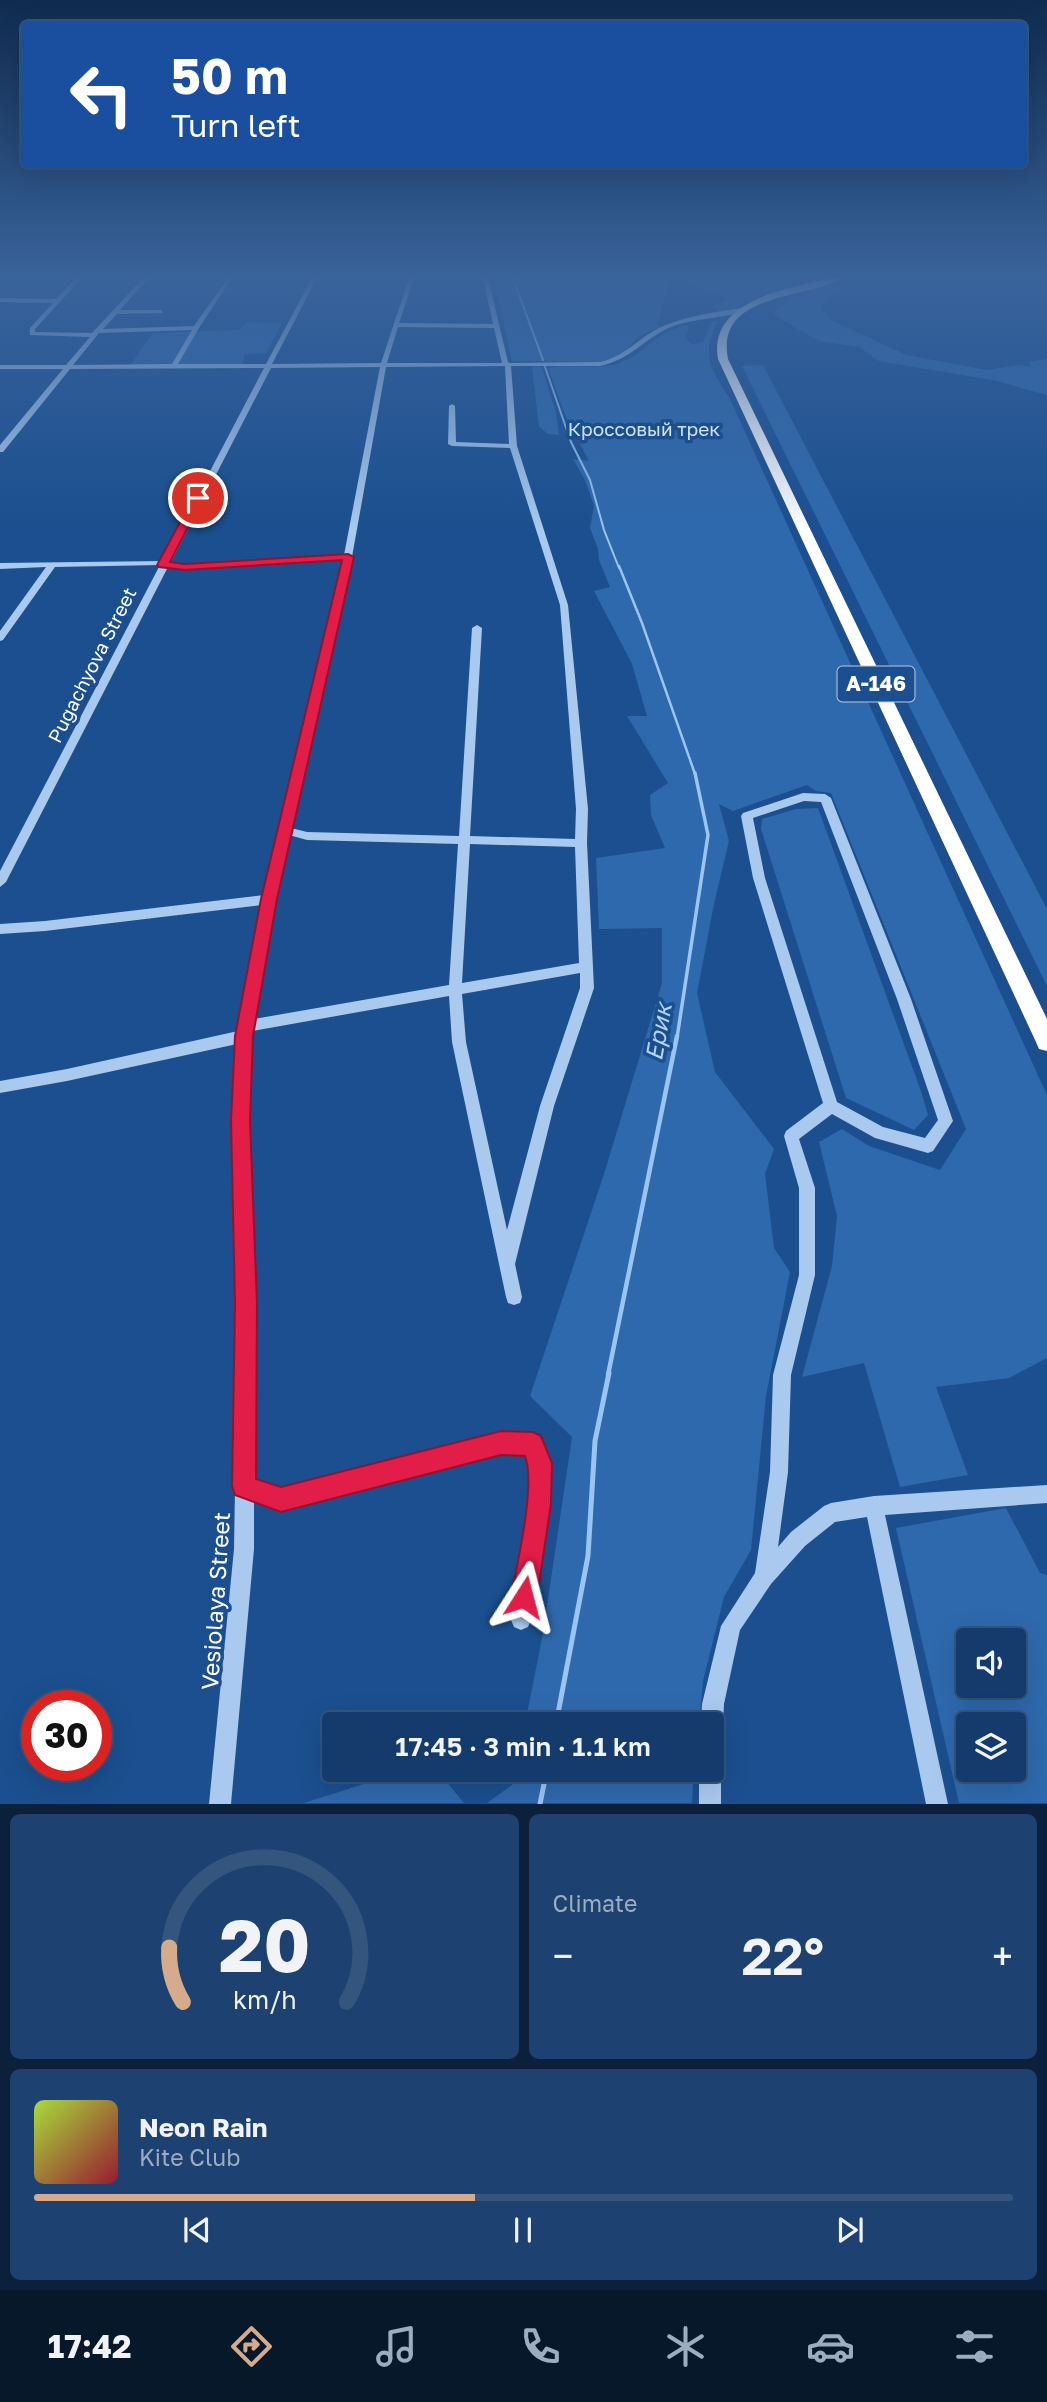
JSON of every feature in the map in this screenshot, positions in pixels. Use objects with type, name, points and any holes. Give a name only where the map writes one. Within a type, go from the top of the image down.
[{"type":"highway","name":"А-146","points":[[726,362],[733,382],[1047,1042]]},
{"type":"street","points":[[0,450],[72,362]]},
{"type":"street","points":[[174,366],[176,362]]},
{"type":"street","name":"Pugachyova Street","points":[[0,882],[163,565],[271,362]]},
{"type":"street","points":[[0,367],[602,362]]},
{"type":"street","name":"Vesiolaya Street","points":[[220,1804],[244,1549],[246,1303],[240,1121],[245,1031],[269,899],[348,557],[384,363]]},
{"type":"street","points":[[507,364],[513,446],[564,605],[580,772],[587,988],[547,1106],[507,1263]]},
{"type":"street","points":[[452,406],[452,444],[513,446]]},
{"type":"street","points":[[0,566],[156,562],[185,567],[348,557]]},
{"type":"street","points":[[0,638],[53,564]]},
{"type":"street","points":[[477,628],[455,991],[459,1042],[514,1297]]},
{"type":"street","points":[[803,797],[825,797],[904,999],[946,1121],[928,1146],[880,1133],[831,1106],[759,878],[747,816],[803,797]]},
{"type":"street","points":[[285,830],[307,836],[581,843]]},
{"type":"street","points":[[0,929],[269,899]]},
{"type":"street","points":[[0,1087],[67,1075],[245,1031],[586,967]]},
{"type":"street","points":[[764,1577],[779,1472],[782,1374],[807,1275],[807,1188],[791,1136],[831,1106]]},
{"type":"street","points":[[244,1486],[281,1500],[501,1443],[533,1444],[540,1463],[539,1504],[521,1620]]},
{"type":"street","points":[[713,1712],[731,1626],[764,1577],[797,1539],[831,1513],[874,1506],[1047,1494]]},
{"type":"street","points":[[874,1506],[937,1804]]},
{"type":"street","points":[[710,1782],[710,1804]]},
{"type":"green space","points":[[133,362],[243,362],[242,365],[130,366]]},
{"type":"green space","name":"Кроссовый трек","points":[[620,362],[710,362],[730,399],[1047,1095],[1047,1358],[1009,1378],[936,1387],[968,1475],[900,1487],[864,1363],[802,1377],[832,1266],[837,1216],[819,1142],[842,1129],[869,1146],[940,1170],[966,1129],[831,793],[816,791],[807,785],[733,811],[719,804],[729,841],[697,993],[715,1072],[774,1149],[765,1174],[774,1248],[790,1272],[766,1396],[751,1550],[724,1597],[703,1681],[700,1712],[527,1712],[543,1633],[572,1437],[530,1396],[604,1174],[662,983],[662,928],[599,929],[596,858],[665,848],[651,815],[650,795],[668,783],[627,716],[647,716],[632,664],[594,591],[610,587],[590,528],[594,506],[585,480],[573,459],[589,461],[566,417],[548,368],[605,366]]},
{"type":"green space","points":[[886,362],[945,362],[987,370],[1018,365],[1031,367],[1029,362],[1047,362],[1047,395],[993,380]]},
{"type":"green space","points":[[763,365],[1047,909],[1047,986],[742,366]]},
{"type":"green space","points":[[532,368],[542,368],[556,413],[559,435],[548,434],[539,427]]},
{"type":"green space","points":[[818,808],[921,1091],[928,1115],[914,1130],[846,1098],[761,829],[762,819],[796,809]]},
{"type":"green space","points":[[1006,1508],[1040,1573],[1047,1575],[1047,1803],[959,1803],[896,1528]]},
{"type":"green space","points":[[370,1782],[447,1782],[464,1803],[304,1803]]},
{"type":"green space","points":[[513,1782],[693,1782],[692,1803],[487,1803]]},
{"type":"waterway","name":"Ерик","points":[[545,367],[571,442],[590,480],[604,530],[619,568]]},
{"type":"waterway","name":"Ерик","points":[[619,566],[695,774]]},
{"type":"waterway","name":"Ерик","points":[[677,1038],[708,835],[695,773]]},
{"type":"waterway","name":"Ерик","points":[[608,1375],[677,1036]]},
{"type":"waterway","name":"Ерик","points":[[558,1712],[588,1556],[595,1441],[609,1373]]},
{"type":"waterway","name":"Ерик","points":[[540,1804],[544,1782]]},
{"type":"route","points":[[198,498],[163,565],[185,567],[348,557],[269,899],[244,1036],[240,1121],[246,1303],[244,1486],[281,1500],[501,1443],[533,1444],[540,1463],[539,1504],[524,1597]]}]
